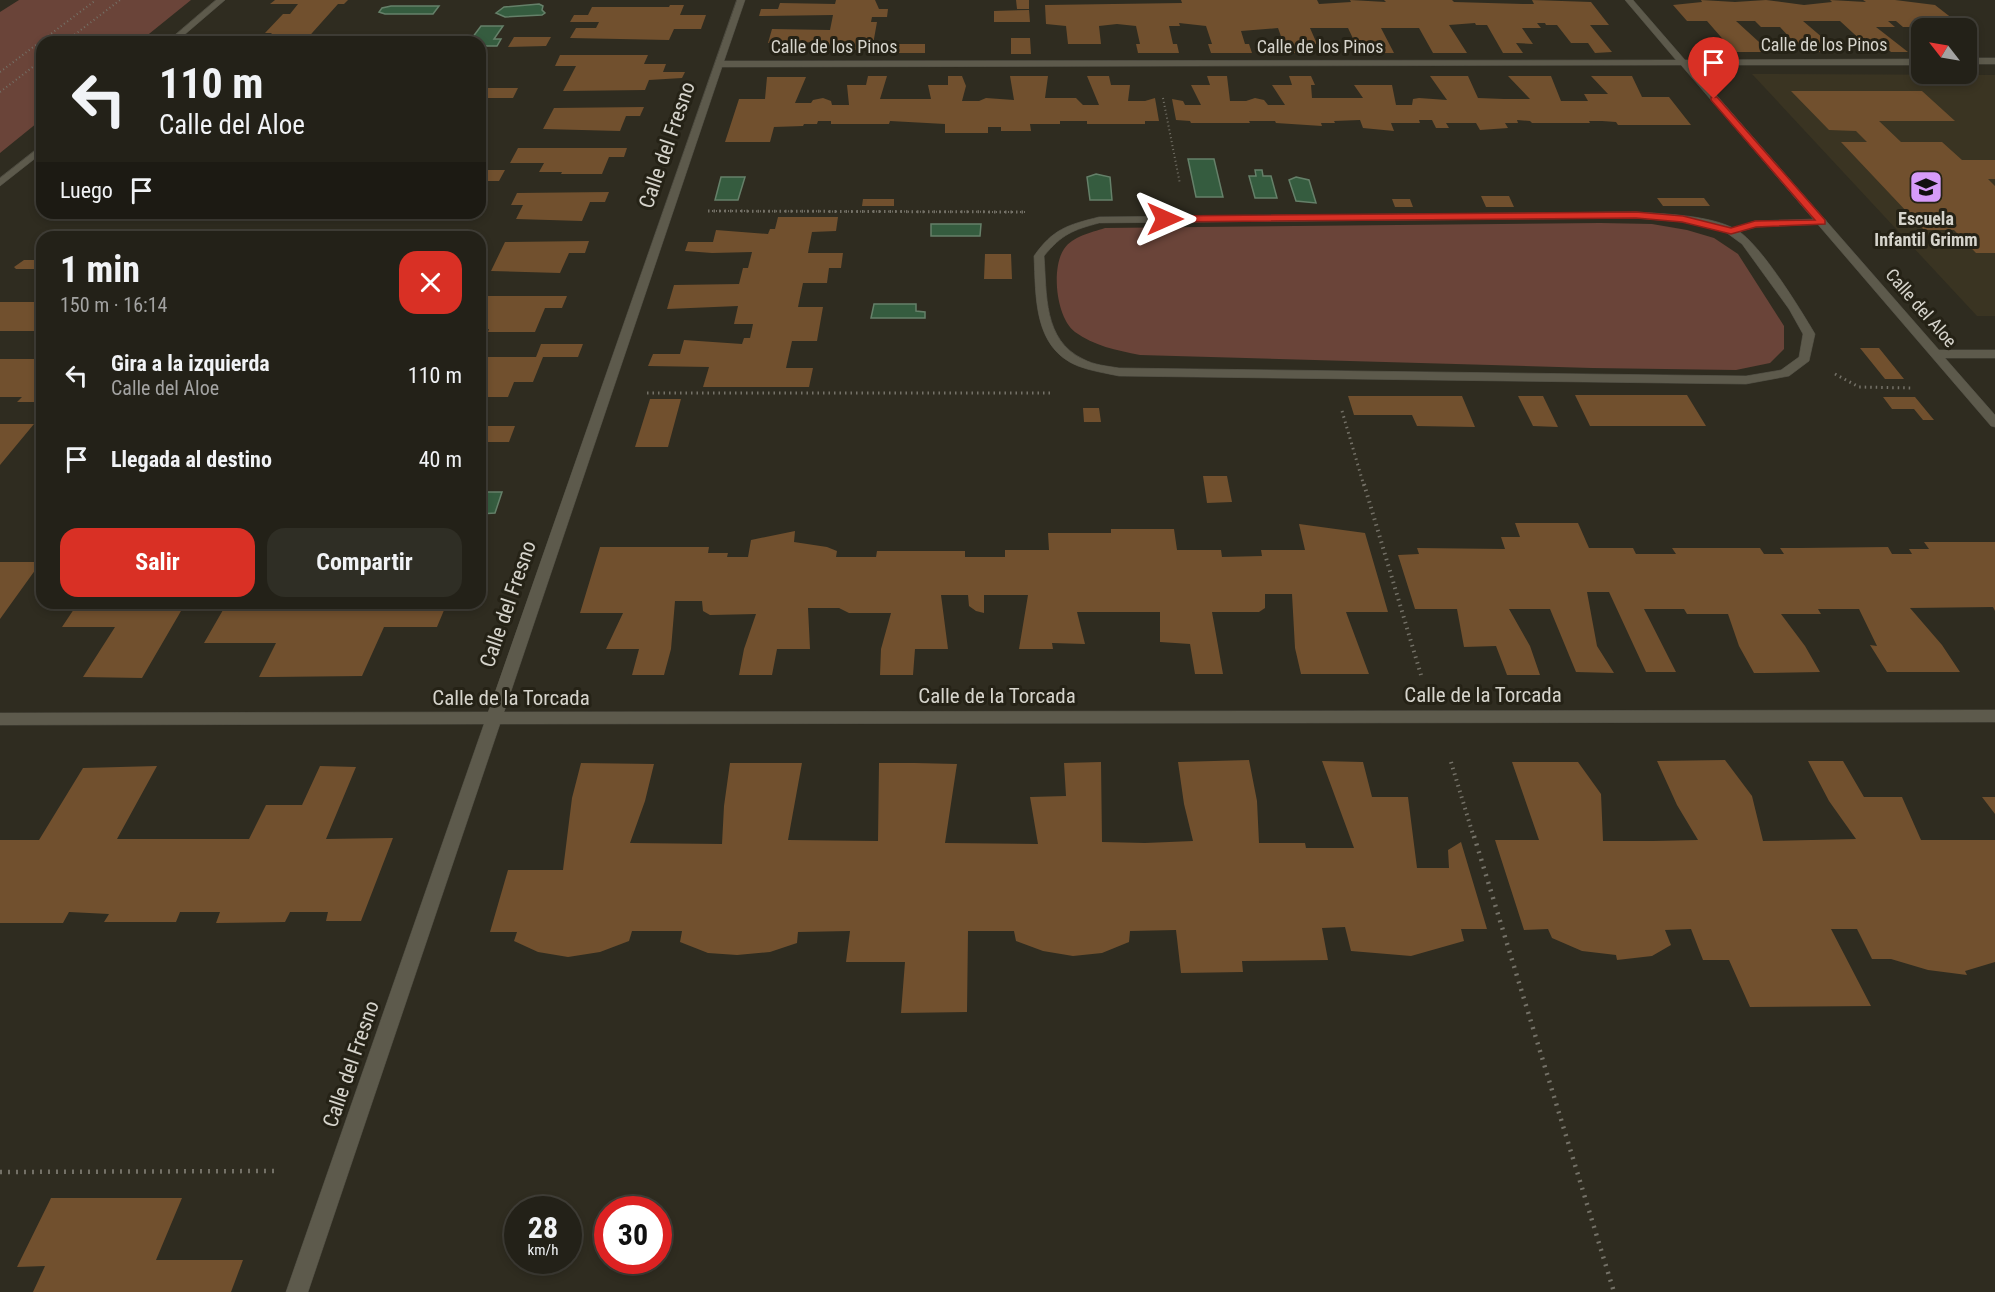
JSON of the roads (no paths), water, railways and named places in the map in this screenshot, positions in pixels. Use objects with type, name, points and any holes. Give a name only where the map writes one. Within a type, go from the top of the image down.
[{"type":"street","points":[[178,36],[221,0]]},
{"type":"street","name":"Calle del Fresno","points":[[297,1292],[741,0]]},
{"type":"street","name":"Calle del Aloe","points":[[1629,0],[1995,423]]},
{"type":"street","points":[[1977,61],[1995,61]]},
{"type":"street","name":"Calle de los Pinos","points":[[718,64],[1911,62]]},
{"type":"street","points":[[0,183],[36,153]]},
{"type":"street","points":[[1731,231],[1746,242],[1794,308],[1809,334],[1805,358],[1785,373],[1746,380],[1119,372],[1079,362],[1065,353],[1051,340],[1043,315],[1040,256],[1054,237],[1077,226],[1099,220],[1636,215],[1683,219],[1731,231],[1755,224],[1822,222]]},
{"type":"street","points":[[1937,354],[1995,354]]},
{"type":"street","name":"Calle de la Torcada","points":[[0,719],[1995,716]]},
{"type":"place","name":"Escuela Infantil Grimm","points":[[1926,187]]}]
